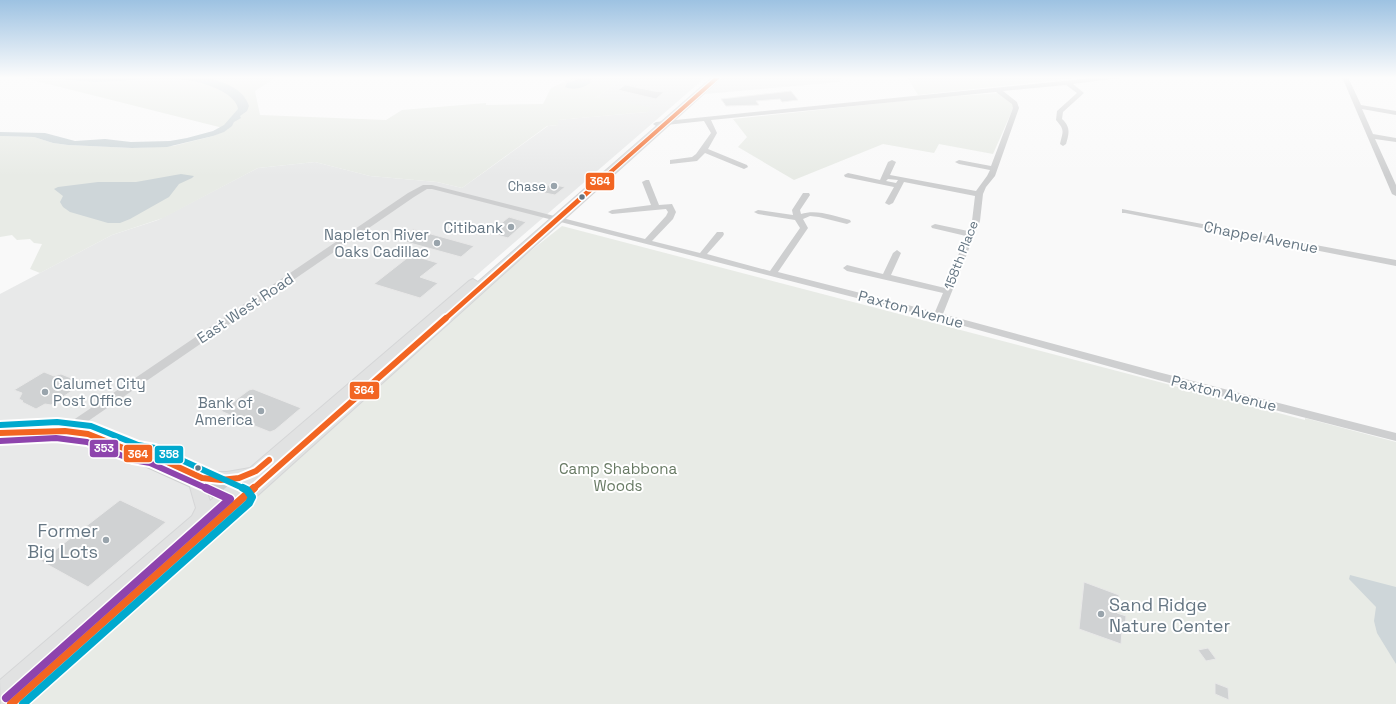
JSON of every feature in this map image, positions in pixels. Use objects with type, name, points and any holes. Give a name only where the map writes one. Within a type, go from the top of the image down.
[{"type":"main road","points":[[12,704],[235,498],[555,218],[672,110]]},
{"type":"main road","points":[[0,692],[198,522],[235,498],[256,471],[682,110]]},
{"type":"main road","points":[[198,522],[204,508],[200,483],[238,478],[256,471]]},
{"type":"street","points":[[656,124],[805,110]]},
{"type":"street","name":"158th Place","points":[[938,316],[946,291],[976,221],[979,194],[991,176],[1015,110]]},
{"type":"street","points":[[1061,110],[1059,120],[1066,125],[1067,128],[1063,144]]},
{"type":"street","points":[[1360,110],[1396,194]]},
{"type":"street","points":[[1377,110],[1396,113]]},
{"type":"street","points":[[673,162],[694,159],[704,150],[714,133],[707,120]]},
{"type":"street","points":[[1371,136],[1396,140]]},
{"type":"street","points":[[704,150],[744,168]]},
{"type":"street","points":[[884,179],[892,162]]},
{"type":"street","points":[[959,162],[994,168]]},
{"type":"street","points":[[848,175],[884,179],[979,194]]},
{"type":"street","points":[[646,182],[656,207]]},
{"type":"street","points":[[889,203],[900,182]]},
{"type":"street","name":"Paxton Avenue","points":[[426,187],[438,188],[773,273],[1158,376],[1396,437]]},
{"type":"street","name":"East West Road","points":[[65,431],[411,194],[426,187]]},
{"type":"street","points":[[773,273],[804,228],[798,218],[796,210],[806,195]]},
{"type":"street","points":[[612,212],[669,206],[672,212],[670,217],[646,241]]},
{"type":"street","name":"Chappel Avenue","points":[[1125,211],[1396,263]]},
{"type":"street","points":[[758,212],[798,218],[809,214],[847,222]]},
{"type":"street","points":[[935,226],[970,234]]},
{"type":"street","points":[[702,255],[720,234]]},
{"type":"street","points":[[886,277],[897,253]]},
{"type":"street","points":[[847,268],[946,291]]},
{"type":"street","points":[[0,433],[65,431],[100,437],[141,455],[144,462],[235,498]]},
{"type":"shaded area","points":[[237,110],[247,110],[240,116],[241,118],[234,122],[232,126],[224,132],[167,147],[132,148],[68,145],[53,143],[34,137],[0,136],[0,132],[45,133],[75,141],[105,139],[131,142],[170,141],[213,131],[224,125]]},
{"type":"shaded area","points":[[640,110],[668,110],[236,483],[0,682],[0,294],[112,235],[158,220],[258,168],[315,162],[370,176],[437,182],[462,188],[548,126],[558,125],[557,120],[647,112]]},
{"type":"shaded area","points":[[181,174],[194,176],[179,184],[169,197],[120,223],[108,223],[70,212],[63,207],[60,202],[63,196],[54,189],[58,187],[98,182],[136,182]]},
{"type":"shaded area","points":[[1350,575],[1396,587],[1396,664],[1377,633],[1374,621],[1376,607],[1349,579]]},
{"type":"green space","points":[[151,110],[259,110],[260,115],[386,120],[404,110],[650,110],[647,112],[558,120],[558,125],[547,126],[462,188],[437,182],[370,176],[315,162],[258,168],[163,218],[112,235],[40,273],[30,269],[42,244],[34,243],[30,239],[17,240],[12,235],[0,237],[0,136],[34,137],[53,143],[68,145],[132,148],[173,146],[213,136],[227,129]]},
{"type":"green space","points":[[819,110],[1012,110],[993,154],[939,144],[934,153],[883,144],[794,180],[738,147],[747,137],[733,119]]},
{"type":"green space","name":"Camp Shabbona Woods","points":[[562,226],[1305,420],[1305,418],[1396,442],[1396,704],[20,704],[514,264]]},
{"type":"building","name":"Chase","points":[[550,184],[565,187],[555,195],[540,192]]},
{"type":"building","name":"Citibank","points":[[509,217],[526,222],[508,238],[494,234],[503,226],[499,225]]},
{"type":"building","name":"Napleton River Oaks Cadillac","points":[[413,229],[474,246],[461,257],[399,240]]},
{"type":"building","points":[[411,255],[438,263],[420,277],[438,283],[420,298],[374,284]]},
{"type":"building","name":"Calumet City Post Office","points":[[44,372],[54,376],[61,374],[81,382],[76,388],[51,405],[45,404],[36,409],[22,402],[23,401],[19,399],[22,393],[14,390]]},
{"type":"building","name":"Bank of America","points":[[253,389],[301,408],[275,430],[270,432],[255,426],[249,427],[237,422],[237,418],[221,411],[249,390]]},
{"type":"building","name":"Former Big Lots","points":[[120,500],[166,522],[88,587],[41,561]]},
{"type":"building","name":"Sand Ridge Nature Center","points":[[1084,582],[1119,595],[1117,613],[1126,616],[1125,632],[1122,631],[1121,644],[1079,629]]},
{"type":"building","points":[[1208,648],[1216,659],[1206,661],[1198,650]]},
{"type":"building","points":[[1215,683],[1228,688],[1229,700],[1215,694]]},
{"type":"transit line","name":"364","points":[[11,704],[681,110]]},
{"type":"transit line","name":"358","points":[[0,425],[57,422],[91,426],[138,445],[155,448],[247,490],[252,497],[249,503],[23,704]]},
{"type":"transit line","name":"364","points":[[0,433],[65,431],[88,434],[141,455],[152,455],[202,478],[221,480],[239,478],[256,471],[269,460]]},
{"type":"transit line","name":"353","points":[[0,441],[56,438],[87,442],[133,460],[150,463],[230,499],[6,698]]},
{"type":"place","name":"Chase","points":[[554,186]]},
{"type":"place","name":"Citibank","points":[[511,227]]},
{"type":"place","name":"Napleton River Oaks Cadillac","points":[[437,243]]},
{"type":"place","name":"Calumet City Post Office","points":[[45,392]]},
{"type":"place","name":"Bank of America","points":[[261,411]]},
{"type":"place","name":"Former Big Lots","points":[[106,540]]},
{"type":"place","name":"Sand Ridge Nature Center","points":[[1101,614]]}]
